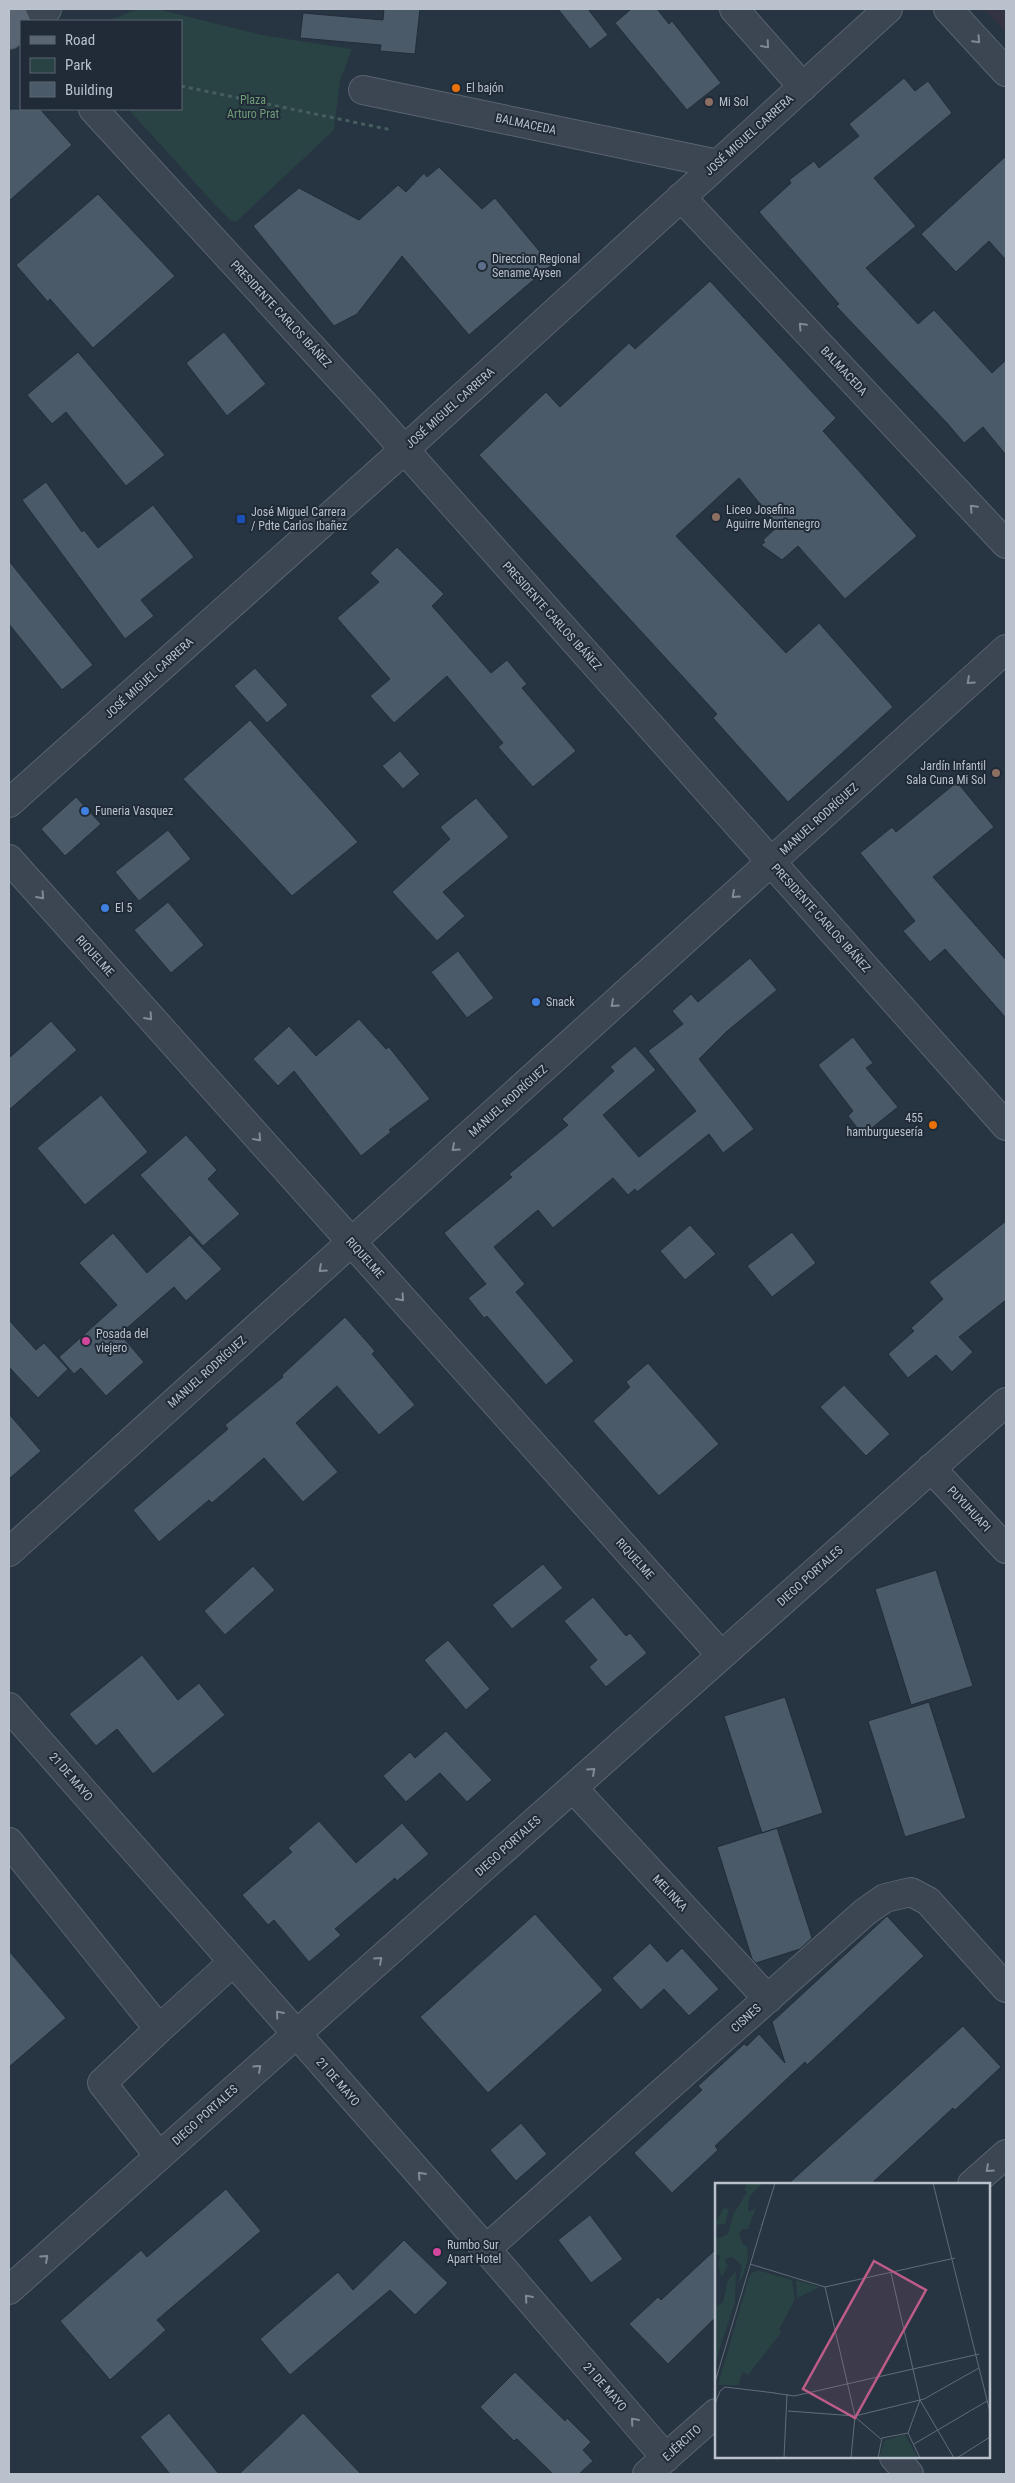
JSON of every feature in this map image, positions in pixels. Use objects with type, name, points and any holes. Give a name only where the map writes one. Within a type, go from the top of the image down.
[{"type":"street","points":[[24,20],[47,9]]},
{"type":"street","points":[[734,9],[802,87]]},
{"type":"street","name":"JOSÉ MIGUEL CARRERA","points":[[9,803],[404,450],[888,9]]},
{"type":"street","points":[[948,9],[1006,72]]},
{"type":"street","name":"BALMACEDA","points":[[363,90],[718,164]]},
{"type":"street","name":"PRESIDENTE CARLOS IBÁÑEZ","points":[[94,110],[404,450],[1006,1126]]},
{"type":"street","name":"BALMACEDA","points":[[681,197],[1006,544]]},
{"type":"street","name":"MANUEL RODRÍGUEZ","points":[[9,1552],[1006,649]]},
{"type":"street","name":"RIQUELME","points":[[9,859],[721,1655]]},
{"type":"street","name":"DIEGO PORTALES","points":[[9,2290],[1006,1402]]},
{"type":"street","name":"PUYUHUAPI","points":[[931,1468],[1006,1549]]},
{"type":"street","name":"21 DE MAYO","points":[[9,1707],[486,2249],[656,2466]]},
{"type":"street","name":"MELINKA","points":[[573,1788],[768,1999]]},
{"type":"street","points":[[9,1842],[159,2029]]},
{"type":"street","name":"CISNES","points":[[486,2249],[865,1912],[885,1898],[911,1892],[928,1901],[1006,1988]]},
{"type":"street","points":[[159,2156],[102,2084],[233,1962]]},
{"type":"street","points":[[973,2183],[1006,2154]]},
{"type":"street","name":"EJÉRCITO","points":[[656,2466],[715,2414]]},
{"type":"street","points":[[895,2458],[909,2474]]},
{"type":"path","points":[[182,86],[386,128],[395,97]]},
{"type":"shaded area","points":[[984,9],[1006,9],[1006,32]]},
{"type":"green space","name":"Plaza Arturo Prat","points":[[138,9],[157,9],[262,35],[352,49],[340,81],[334,130],[236,222],[231,221],[129,110],[182,110],[182,20],[110,20]]},
{"type":"building","points":[[384,9],[420,9],[415,54],[380,51],[381,45],[300,38],[303,13],[383,20]]},
{"type":"building","points":[[558,9],[588,9],[608,35],[590,49]]},
{"type":"building","points":[[631,9],[657,9],[669,24],[672,21],[721,83],[687,110],[615,23]]},
{"type":"building","points":[[904,78],[915,91],[928,81],[952,113],[874,178],[916,226],[866,268],[918,324],[934,310],[992,373],[1006,360],[1006,455],[983,427],[964,443],[836,306],[839,304],[759,212],[791,183],[789,180],[814,161],[819,168],[859,136],[849,124]]},
{"type":"building","points":[[9,109],[41,110],[72,145],[9,201]]},
{"type":"building","points":[[1006,156],[1006,260],[989,241],[956,272],[921,234]]},
{"type":"building","points":[[439,167],[482,209],[495,198],[551,265],[469,335],[402,256],[357,314],[334,326],[253,226],[299,188],[359,220],[398,185],[406,192],[424,173],[427,177]]},
{"type":"building","points":[[98,194],[175,276],[93,348],[50,299],[48,302],[16,265]]},
{"type":"building","points":[[710,281],[836,418],[823,431],[917,536],[845,599],[798,546],[782,560],[761,545],[765,542],[763,540],[778,526],[739,478],[676,536],[786,653],[819,623],[893,707],[788,802],[713,718],[717,714],[479,455],[546,392],[560,407],[629,343],[635,349]]},
{"type":"building","points":[[224,332],[266,384],[227,416],[186,363]]},
{"type":"building","points":[[78,352],[165,455],[126,486],[66,412],[52,424],[27,395]]},
{"type":"building","points":[[46,482],[82,532],[84,530],[98,548],[153,505],[194,557],[141,600],[154,616],[125,639],[22,500]]},
{"type":"building","points":[[397,547],[444,594],[432,606],[491,673],[507,660],[527,684],[522,688],[576,751],[533,787],[498,747],[503,743],[447,676],[394,723],[370,696],[390,679],[337,618],[379,582],[370,573]]},
{"type":"building","points":[[9,561],[93,665],[62,690],[9,624]]},
{"type":"building","points":[[255,668],[288,705],[267,723],[234,686]]},
{"type":"building","points":[[250,720],[358,842],[292,896],[183,779]]},
{"type":"building","points":[[400,751],[420,774],[403,789],[382,766]]},
{"type":"building","points":[[957,782],[994,827],[933,877],[1006,960],[1006,1018],[945,949],[930,962],[903,931],[915,921],[860,853],[892,827],[896,832]]},
{"type":"building","points":[[76,797],[101,824],[65,856],[41,829]]},
{"type":"building","points":[[476,798],[509,837],[443,892],[465,916],[437,941],[392,892],[450,839],[440,827]]},
{"type":"building","points":[[168,830],[191,859],[139,901],[115,872]]},
{"type":"building","points":[[168,902],[204,945],[171,973],[134,930]]},
{"type":"building","points":[[458,951],[494,998],[467,1018],[431,972]]},
{"type":"building","points":[[750,958],[777,990],[726,1032],[699,1059],[754,1129],[723,1153],[709,1134],[637,1192],[635,1189],[628,1195],[613,1178],[553,1228],[538,1210],[494,1247],[525,1284],[516,1292],[574,1361],[546,1385],[487,1316],[484,1318],[468,1298],[486,1284],[444,1233],[512,1177],[509,1174],[568,1125],[562,1119],[614,1071],[610,1067],[635,1046],[656,1070],[603,1115],[639,1157],[696,1111],[648,1051],[683,1024],[672,1011],[691,994],[698,1002]]},
{"type":"building","points":[[359,1019],[386,1049],[389,1047],[430,1099],[389,1130],[391,1132],[361,1156],[294,1071],[278,1086],[253,1059],[289,1026],[316,1056]]},
{"type":"building","points":[[51,1021],[77,1050],[9,1110],[9,1058]]},
{"type":"building","points":[[853,1037],[873,1063],[866,1068],[898,1107],[863,1135],[848,1116],[853,1111],[818,1065]]},
{"type":"building","points":[[101,1095],[148,1152],[85,1205],[37,1148]]},
{"type":"building","points":[[186,1135],[217,1170],[208,1179],[240,1214],[203,1246],[140,1175]]},
{"type":"building","points":[[1006,1221],[1006,1300],[959,1337],[973,1352],[952,1372],[936,1355],[908,1378],[888,1354],[914,1331],[911,1328],[943,1299],[929,1282]]},
{"type":"building","points":[[690,1225],[716,1254],[685,1280],[660,1251]]},
{"type":"building","points":[[792,1232],[816,1263],[772,1297],[747,1266]]},
{"type":"building","points":[[113,1233],[147,1273],[190,1235],[222,1269],[186,1301],[174,1287],[120,1334],[144,1362],[106,1396],[81,1368],[74,1374],[59,1357],[117,1305],[79,1263]]},
{"type":"building","points":[[345,1317],[375,1351],[372,1354],[415,1405],[379,1435],[337,1386],[296,1423],[338,1472],[303,1502],[264,1458],[212,1503],[209,1500],[159,1542],[133,1510],[228,1429],[225,1425],[283,1377],[282,1375]]},
{"type":"building","points":[[9,1320],[36,1350],[44,1343],[68,1369],[38,1398],[9,1367]]},
{"type":"building","points":[[648,1363],[719,1444],[659,1496],[593,1421],[630,1387],[626,1382]]},
{"type":"building","points":[[844,1385],[890,1434],[866,1456],[820,1407]]},
{"type":"building","points":[[9,1414],[41,1451],[9,1479]]},
{"type":"building","points":[[543,1564],[563,1588],[512,1629],[492,1605]]},
{"type":"building","points":[[253,1566],[275,1590],[225,1635],[204,1611]]},
{"type":"building","points":[[936,1570],[973,1686],[911,1705],[875,1589]]},
{"type":"building","points":[[593,1597],[626,1636],[630,1633],[647,1653],[606,1687],[589,1667],[597,1660],[564,1621]]},
{"type":"building","points":[[448,1640],[490,1689],[466,1710],[424,1660]]},
{"type":"building","points":[[142,1655],[178,1700],[199,1683],[225,1715],[153,1774],[117,1729],[96,1746],[69,1714]]},
{"type":"building","points":[[785,1697],[823,1813],[762,1833],[724,1716]]},
{"type":"building","points":[[929,1702],[966,1818],[905,1837],[868,1721]]},
{"type":"building","points":[[446,1731],[492,1780],[467,1802],[440,1773],[406,1802],[383,1776],[410,1752],[415,1758]]},
{"type":"building","points":[[319,1821],[356,1863],[402,1823],[429,1854],[397,1881],[395,1878],[335,1929],[341,1935],[309,1962],[274,1920],[268,1925],[242,1895],[292,1852],[288,1848]]},
{"type":"building","points":[[777,1828],[812,1938],[800,1949],[756,1963],[752,1959],[717,1847]]},
{"type":"building","points":[[535,1914],[603,1990],[488,2093],[420,2017]]},
{"type":"building","points":[[887,1916],[924,1956],[807,2065],[805,2062],[715,2146],[718,2150],[672,2193],[634,2153],[702,2090],[698,2086],[744,2044],[747,2046],[759,2034],[785,2063],[772,2022]]},
{"type":"building","points":[[650,1943],[667,1962],[682,1948],[719,1989],[689,2016],[664,1989],[641,2010],[612,1978]]},
{"type":"building","points":[[9,1951],[66,2018],[9,2067]]},
{"type":"building","points":[[963,2026],[1001,2067],[955,2110],[953,2108],[872,2183],[789,2183]]},
{"type":"building","points":[[521,2123],[547,2154],[516,2181],[490,2150]]},
{"type":"building","points":[[226,2189],[261,2231],[157,2320],[166,2330],[110,2380],[60,2321],[141,2250],[147,2257]]},
{"type":"building","points":[[590,2215],[623,2259],[591,2283],[558,2240]]},
{"type":"building","points":[[404,2240],[448,2283],[415,2315],[390,2290],[290,2375],[260,2339],[338,2272],[353,2290]]},
{"type":"building","points":[[715,2250],[715,2318],[668,2364],[629,2324],[658,2297],[661,2300]]},
{"type":"building","points":[[515,2372],[565,2421],[567,2418],[591,2442],[583,2450],[593,2461],[579,2474],[553,2474],[517,2439],[514,2441],[480,2407]]},
{"type":"building","points":[[169,2413],[219,2474],[170,2474],[140,2437]]},
{"type":"building","points":[[303,2413],[361,2474],[239,2474],[272,2443]]},
{"type":"place","name":"El bajón","points":[[456,88]]},
{"type":"place","name":"Mi Sol","points":[[709,102]]},
{"type":"place","name":"Direccion Regional Sename Aysen","points":[[482,266]]},
{"type":"place","name":"Liceo Josefina Aguirre Montenegro","points":[[716,517]]},
{"type":"place","name":"José Miguel Carrera / Pdte Carlos Ibañez","points":[[241,519]]},
{"type":"place","name":"Jardín Infantil Sala Cuna Mi Sol","points":[[996,773]]},
{"type":"place","name":"Funeria Vasquez","points":[[85,811]]},
{"type":"place","name":"El 5","points":[[105,908]]},
{"type":"place","name":"Snack","points":[[536,1002]]},
{"type":"place","name":"455 hamburguesería","points":[[933,1125]]},
{"type":"place","name":"Posada del viejero","points":[[86,1341]]},
{"type":"place","name":"Rumbo Sur Apart Hotel","points":[[437,2252]]}]
